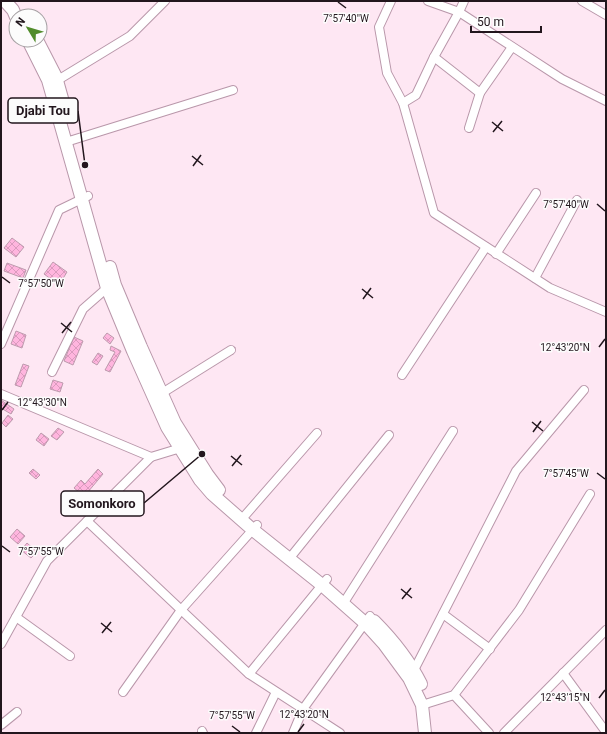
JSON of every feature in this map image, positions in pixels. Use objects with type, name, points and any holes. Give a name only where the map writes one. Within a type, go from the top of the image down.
[{"type":"main road","points":[[32,48],[48,80],[53,82]]},
{"type":"main road","points":[[40,48],[53,82],[111,286],[141,347],[158,395],[175,423],[185,447],[217,488],[243,517],[325,582],[367,620],[390,638],[412,674],[426,704],[434,733]]},
{"type":"main road","points":[[425,733],[426,704]]},
{"type":"street","points":[[53,82],[130,36],[165,1]]},
{"type":"street","points":[[391,1],[380,27],[387,74],[403,102],[434,213],[550,288],[606,312]]},
{"type":"street","points":[[428,1],[459,12],[562,79],[606,101]]},
{"type":"street","points":[[403,102],[416,95],[434,56],[464,1]]},
{"type":"street","points":[[582,1],[606,15]]},
{"type":"street","points":[[469,128],[480,93],[512,47]]},
{"type":"street","points":[[434,56],[480,93]]},
{"type":"street","points":[[70,141],[233,90]]},
{"type":"street","points":[[496,254],[536,193]]},
{"type":"street","points":[[1,344],[59,210],[85,197]]},
{"type":"street","points":[[534,278],[577,200]]},
{"type":"street","points":[[402,375],[486,247]]},
{"type":"street","points":[[52,372],[83,309],[111,286]]},
{"type":"street","points":[[158,395],[231,350]]},
{"type":"street","points":[[412,674],[516,471],[584,390]]},
{"type":"street","points":[[1,394],[151,457]]},
{"type":"street","points":[[345,600],[454,431]]},
{"type":"street","points":[[243,517],[317,433]]},
{"type":"street","points":[[292,556],[389,435]]},
{"type":"street","points":[[1,644],[47,561],[151,457],[185,447]]},
{"type":"street","points":[[426,704],[454,695],[490,649],[519,610],[590,494]]},
{"type":"street","points":[[87,521],[249,674],[340,733]]},
{"type":"street","points":[[123,692],[181,610],[255,528]]},
{"type":"street","points":[[249,674],[325,582]]},
{"type":"street","points":[[443,614],[490,649]]},
{"type":"street","points":[[16,617],[70,656]]},
{"type":"street","points":[[293,733],[303,709],[367,620]]},
{"type":"street","points":[[504,733],[606,630]]},
{"type":"street","points":[[563,673],[606,731]]},
{"type":"street","points":[[256,733],[276,692]]},
{"type":"street","points":[[454,695],[490,733]]},
{"type":"street","points":[[1,726],[17,712]]},
{"type":"building","points":[[12,238],[24,247],[16,257],[4,248]]},
{"type":"building","points":[[53,262],[67,272],[59,285],[44,274]]},
{"type":"building","points":[[7,263],[26,270],[23,278],[4,271]]},
{"type":"building","points":[[16,331],[26,335],[22,348],[11,344]]},
{"type":"building","points":[[107,333],[114,338],[110,344],[103,338]]},
{"type":"building","points":[[74,337],[83,341],[73,365],[64,361]]},
{"type":"building","points":[[111,346],[121,351],[110,372],[105,370],[115,352],[110,350]]},
{"type":"building","points":[[98,353],[103,356],[97,365],[92,362]]},
{"type":"building","points":[[23,364],[29,366],[21,387],[15,385]]},
{"type":"building","points":[[53,380],[63,383],[60,392],[50,389]]},
{"type":"building","points":[[1,400],[14,409],[11,414],[1,408]]},
{"type":"building","points":[[8,415],[13,419],[6,427],[2,423]]},
{"type":"building","points":[[58,428],[64,432],[57,440],[51,436]]},
{"type":"building","points":[[41,433],[49,439],[44,446],[36,440]]},
{"type":"building","points":[[33,469],[40,475],[36,479],[29,473]]},
{"type":"building","points":[[98,469],[103,474],[77,505],[72,500],[79,492],[74,488],[81,480],[85,484]]},
{"type":"building","points":[[17,529],[25,536],[18,544],[10,537]]},
{"type":"building","points":[[27,543],[37,552],[31,558],[21,550]]},
{"type":"place","name":"Djabi Tou","points":[[85,165]]},
{"type":"place","name":"Somonkoro","points":[[202,454]]}]
